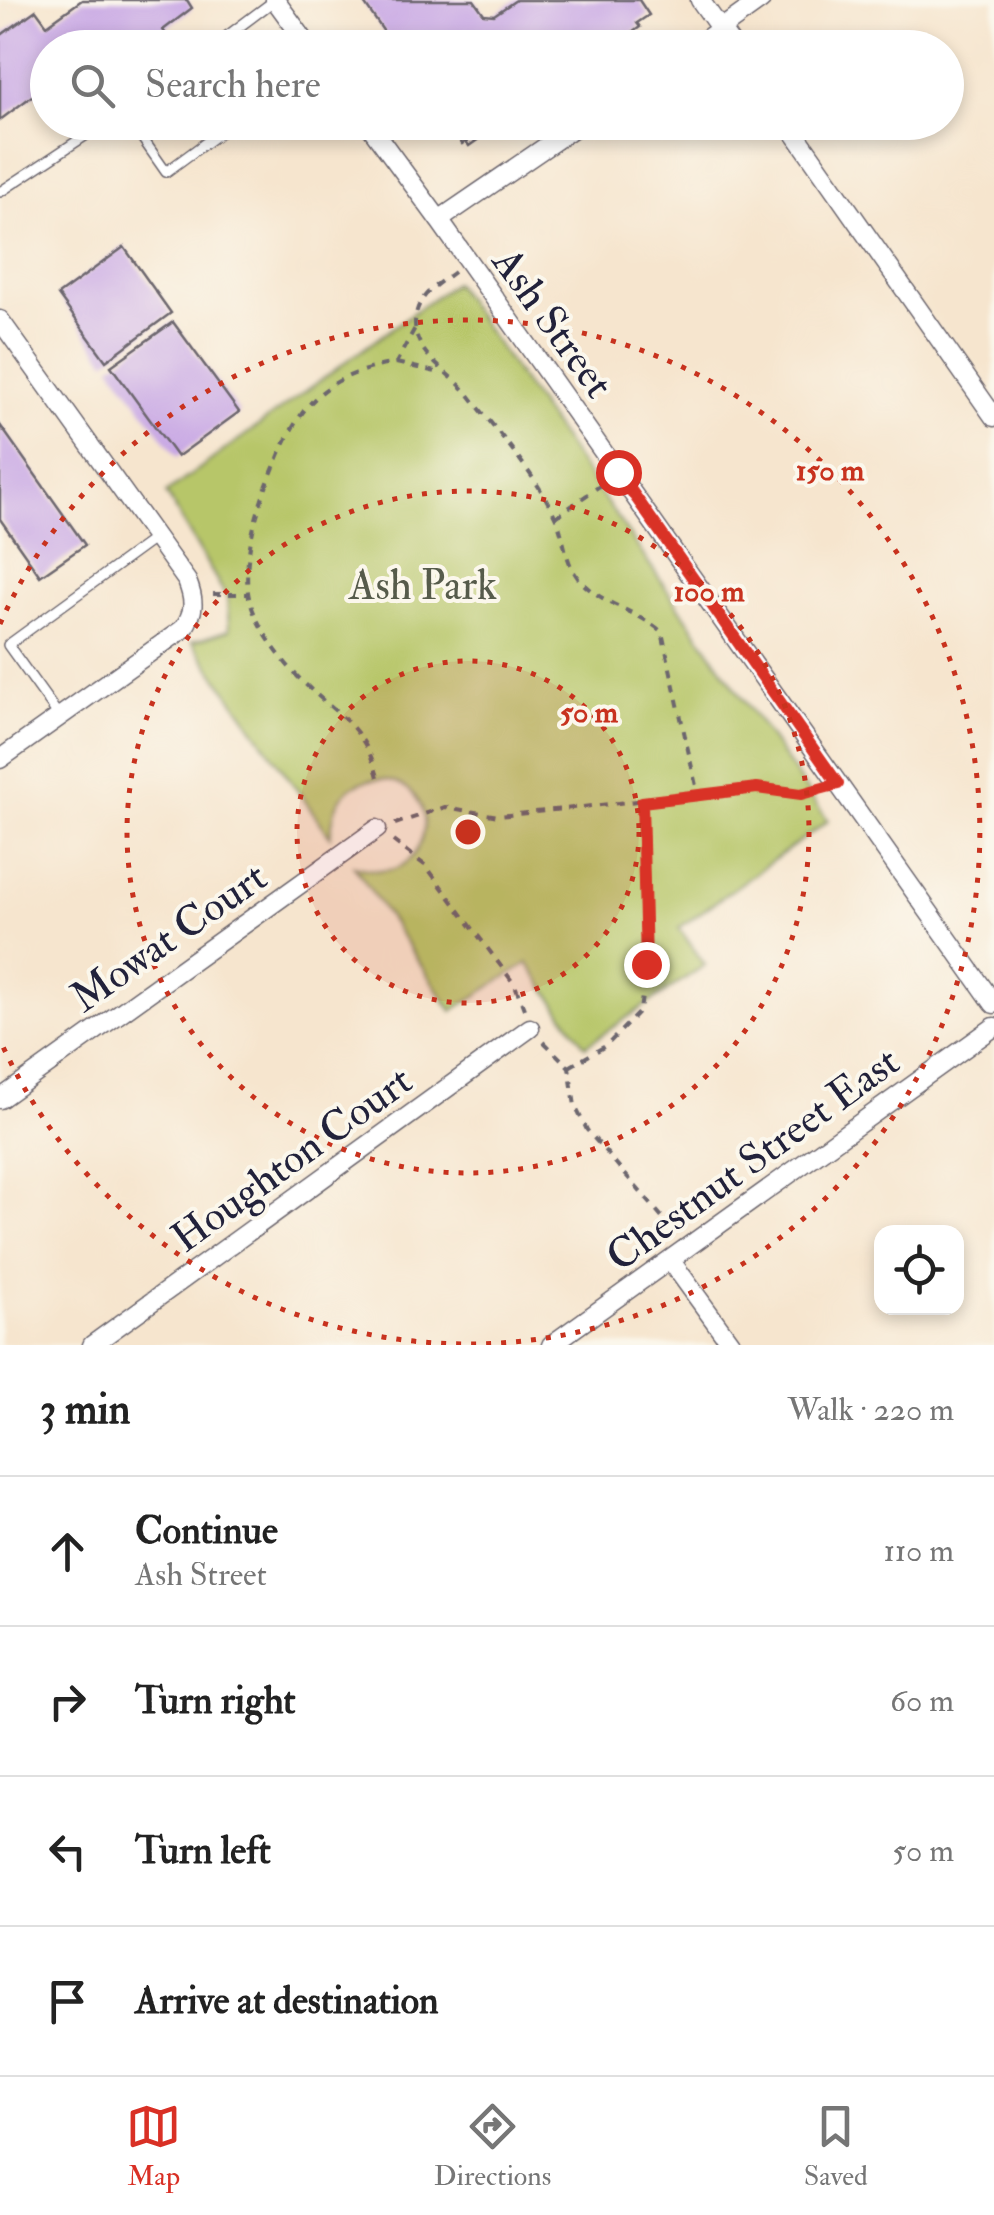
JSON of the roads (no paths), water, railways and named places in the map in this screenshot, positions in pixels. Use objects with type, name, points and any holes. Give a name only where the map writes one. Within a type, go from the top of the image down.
[{"type":"street","points":[[275,0],[297,30]]},
{"type":"street","points":[[700,0],[721,28]]},
{"type":"street","points":[[718,30],[761,0]]},
{"type":"street","name":"Ash Street","points":[[379,140],[994,1004]]},
{"type":"street","points":[[439,220],[556,140]]},
{"type":"street","points":[[800,140],[994,417]]},
{"type":"street","points":[[0,320],[157,536],[188,581],[194,597],[194,614],[183,629],[0,759]]},
{"type":"street","name":"Mowat Court","points":[[0,1098],[378,830]]},
{"type":"street","name":"Chestnut Street East","points":[[550,1345],[994,1027]]},
{"type":"street","name":"Houghton Court","points":[[92,1345],[530,1028]]},
{"type":"street","points":[[671,1261],[732,1345]]},
{"type":"lane","points":[[235,30],[275,0]]},
{"type":"lane","points":[[0,192],[79,140]]},
{"type":"lane","points":[[144,140],[166,172],[210,140]]},
{"type":"lane","points":[[8,644],[157,536]]},
{"type":"lane","points":[[0,634],[60,718]]},
{"type":"park label","name":"Ash Park","points":[[423,584]]}]
